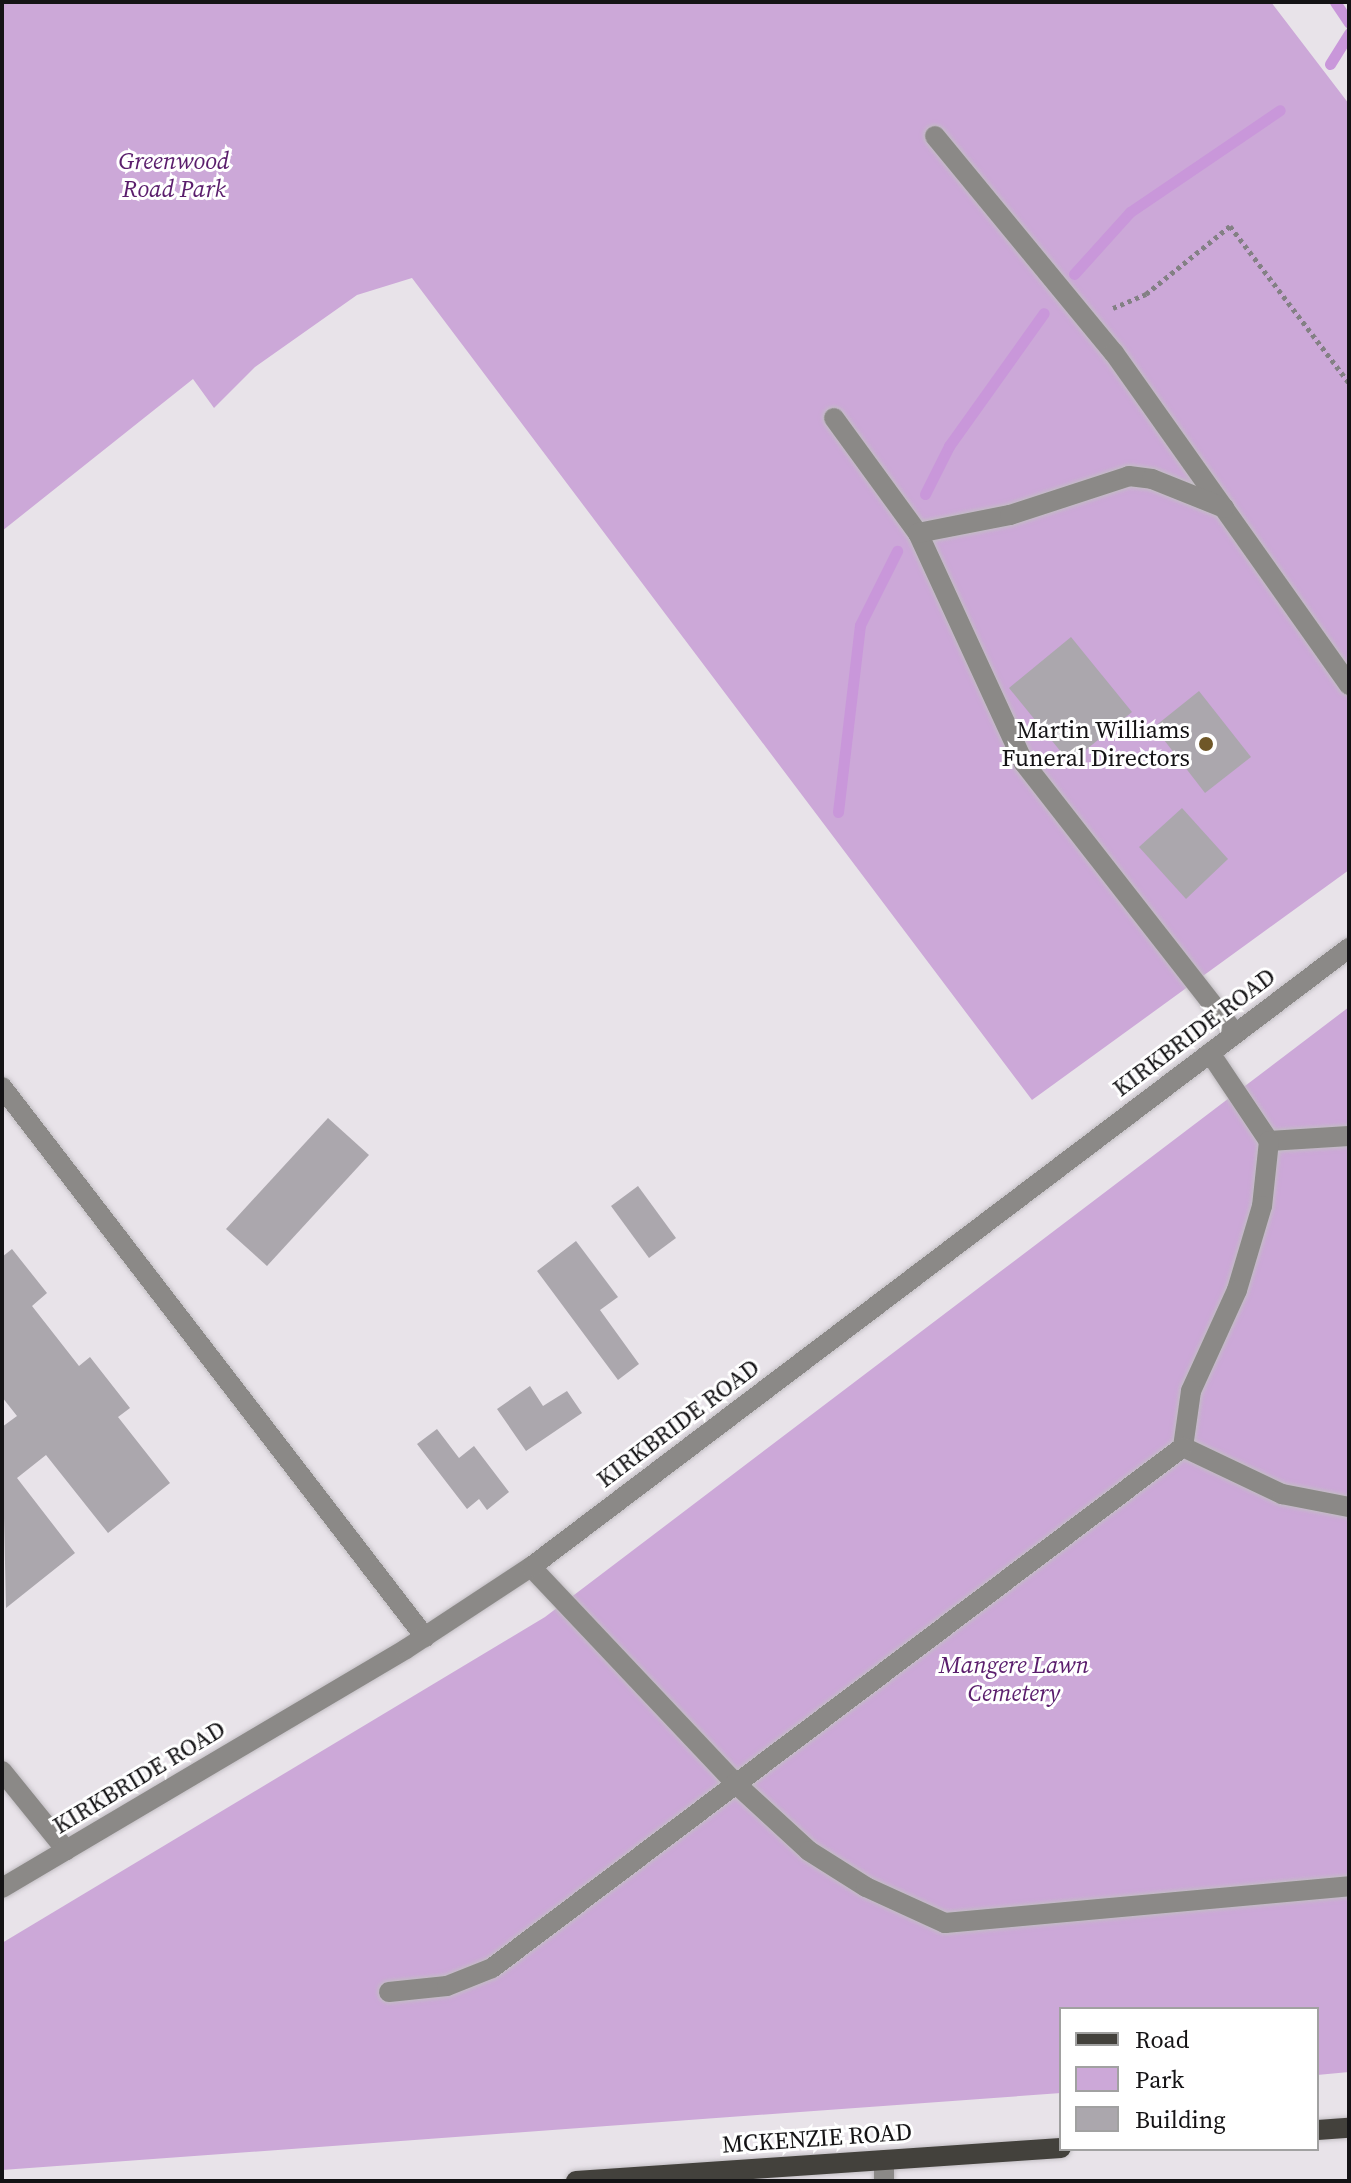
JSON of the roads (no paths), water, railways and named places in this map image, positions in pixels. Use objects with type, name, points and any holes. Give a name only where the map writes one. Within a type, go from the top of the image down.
[{"type":"main road","points":[[1319,2130],[1349,2128]]},
{"type":"main road","name":"MCKENZIE ROAD","points":[[576,2181],[673,2178],[1059,2148]]},
{"type":"street","points":[[935,136],[1086,318],[1349,685]]},
{"type":"street","points":[[834,418],[918,533],[1024,763],[1235,1033]]},
{"type":"street","points":[[918,533],[1010,515],[1129,476],[1152,479],[1224,508]]},
{"type":"street","name":"KIRKBRIDE ROAD","points":[[2,1888],[425,1637],[531,1567],[1349,948]]},
{"type":"street","points":[[389,1992],[447,1986],[492,1968],[1183,1447],[1191,1391],[1237,1290],[1262,1206],[1269,1141],[1210,1053]]},
{"type":"street","points":[[2,1087],[425,1637]]},
{"type":"street","points":[[1269,1141],[1349,1136]]},
{"type":"street","points":[[1183,1447],[1282,1494],[1349,1507]]},
{"type":"street","points":[[531,1567],[735,1783],[809,1851],[866,1887],[945,1923],[1349,1886]]},
{"type":"street","points":[[2,1771],[66,1850]]},
{"type":"street","points":[[884,2160],[884,2181]]},
{"type":"waterway","points":[[1335,2],[1349,23]]},
{"type":"waterway","points":[[1330,64],[1349,33]]},
{"type":"waterway","points":[[1074,274],[1130,212],[1280,110]]},
{"type":"waterway","points":[[925,494],[949,446],[1044,313]]},
{"type":"waterway","points":[[838,812],[860,625],[897,551]]},
{"type":"place","name":"Martin Williams Funeral Directors","points":[[1206,744]]},
{"type":"park label","name":"Greenwood Road Park","points":[[174,175]]},
{"type":"park label","name":"Mangere Lawn Cemetery","points":[[1014,1679]]}]
